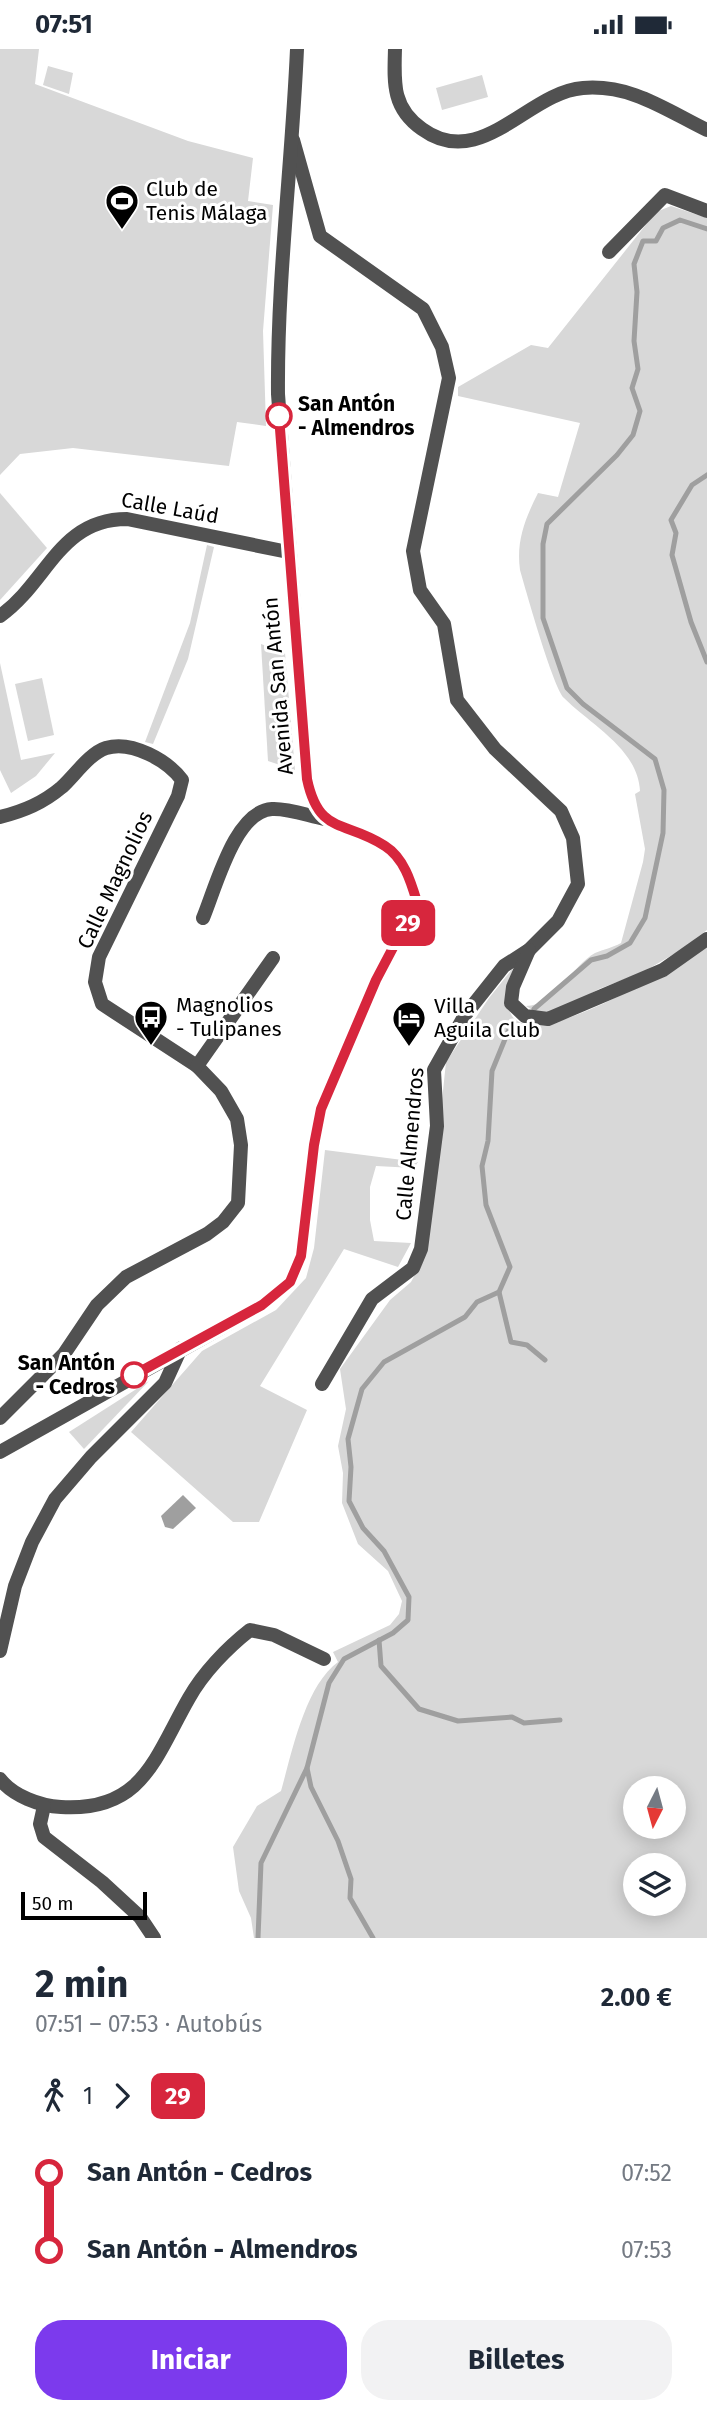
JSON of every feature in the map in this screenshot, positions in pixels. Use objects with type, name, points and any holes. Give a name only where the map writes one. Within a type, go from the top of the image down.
[{"type":"street","name":"Avenida San Antón","points":[[297,49],[278,338],[288,552],[307,779],[312,804],[325,819]]},
{"type":"street","points":[[394,49],[393,87],[398,105],[414,124],[429,134],[450,141],[472,141],[498,130],[560,95],[579,88],[599,87],[639,94],[707,130]]},
{"type":"street","name":"Calle Almendros","points":[[293,140],[320,236],[423,309],[442,347],[449,378],[413,551],[420,590],[444,624],[457,700],[495,749],[561,811],[573,838],[578,884],[558,921],[529,950],[504,965],[465,1016],[434,1070],[437,1126],[421,1249],[413,1268],[372,1299],[323,1384]]},
{"type":"street","points":[[609,252],[665,195],[707,211]]},
{"type":"street","name":"Calle Laúd","points":[[0,616],[12,608],[66,543],[85,527],[107,519],[127,519],[288,552]]},
{"type":"street","name":"Calle Magnolios","points":[[0,817],[30,809],[61,788],[99,751],[109,747],[144,752],[172,767],[182,780],[178,796],[99,957],[95,982],[102,1004],[197,1066],[221,1091],[237,1119],[242,1145],[238,1203],[223,1222],[207,1234],[125,1277],[97,1305],[64,1354],[0,1418]]},
{"type":"street","points":[[0,1451],[262,1305],[290,1282],[301,1256],[321,1109],[376,980],[417,902],[409,873],[387,846],[325,819],[272,809],[251,816],[238,833],[203,918]]},
{"type":"street","name":"Calle Almendros","points":[[529,950],[513,987],[511,1003],[526,1016],[548,1019],[663,970],[707,939]]},
{"type":"street","points":[[197,1066],[273,958]]},
{"type":"street","points":[[0,1651],[15,1586],[32,1542],[55,1499],[91,1457],[164,1383],[181,1348]]},
{"type":"street","points":[[0,1779],[6,1787],[44,1806],[89,1809],[132,1790],[152,1767],[191,1695],[231,1644],[250,1630],[274,1635],[324,1659]]},
{"type":"street","points":[[44,1806],[40,1824],[44,1837],[102,1882],[140,1917],[154,1938]]},
{"type":"shaded area","name":"Club de Tenis Málaga","points":[[0,49],[39,49],[35,84],[188,141],[253,158],[248,201],[273,205],[263,331],[266,426],[237,422],[229,466],[73,448],[20,454],[0,475]]},
{"type":"shaded area","points":[[48,66],[73,73],[69,94],[43,85]]},
{"type":"shaded area","points":[[482,75],[488,97],[442,110],[436,88]]},
{"type":"shaded area","points":[[671,206],[707,218],[707,930],[679,951],[643,972],[599,989],[561,1010],[537,1013],[526,1006],[545,999],[595,953],[621,943],[645,849],[635,794],[640,791],[637,776],[622,750],[564,698],[559,690],[520,570],[521,540],[529,512],[538,493],[558,497],[580,423],[458,396],[458,387],[531,345],[548,348],[656,212]]},
{"type":"shaded area","points":[[0,493],[47,548],[0,600]]},
{"type":"shaded area","points":[[207,545],[214,547],[188,659],[153,744],[145,742],[190,623]]},
{"type":"shaded area","points":[[261,644],[285,653],[295,770],[268,761]]},
{"type":"shaded area","points":[[0,663],[21,760],[55,753],[36,776],[11,793],[0,770]]},
{"type":"shaded area","points":[[42,678],[54,735],[28,741],[15,684]]},
{"type":"shaded area","points":[[707,946],[707,1938],[254,1938],[251,1918],[239,1891],[233,1847],[257,1806],[281,1791],[308,1703],[327,1673],[338,1662],[333,1652],[390,1625],[399,1614],[402,1601],[388,1571],[358,1544],[342,1503],[343,1473],[338,1446],[346,1409],[340,1369],[390,1300],[411,1282],[426,1254],[446,1062],[489,998],[513,968],[508,999],[510,1011],[512,1016],[527,1024],[549,1023],[577,1015],[639,986]]},
{"type":"shaded area","points":[[325,1150],[418,1162],[414,1168],[376,1166],[370,1187],[370,1220],[374,1241],[411,1243],[398,1267],[344,1249],[260,1386],[307,1410],[259,1522],[233,1522],[131,1432],[202,1351],[276,1310],[306,1278],[314,1248]]},
{"type":"shaded area","points":[[149,1381],[84,1449],[69,1432]]},
{"type":"shaded area","points":[[183,1495],[196,1508],[173,1529],[165,1527],[161,1516]]},
{"type":"waterway","points":[[534,1009],[591,960],[607,956],[630,943],[645,918],[663,833],[664,790],[655,759],[583,704],[567,688],[543,618],[543,544],[547,524],[617,455],[633,435],[640,411],[632,388],[638,369],[634,341],[637,292],[634,264],[643,241],[656,241],[663,228],[680,220],[707,229]]},
{"type":"waterway","points":[[707,475],[692,485],[671,520],[676,533],[672,555],[691,622],[707,662]]},
{"type":"waterway","points":[[258,1938],[261,1863],[307,1768],[329,1683],[344,1659],[393,1633],[408,1620],[409,1597],[384,1551],[363,1528],[349,1501],[351,1467],[348,1439],[362,1389],[384,1362],[465,1317],[477,1302],[499,1292],[510,1267],[486,1205],[482,1166],[488,1141],[492,1071],[512,1022]]},
{"type":"waterway","points":[[499,1292],[511,1342],[527,1345],[545,1360]]},
{"type":"waterway","points":[[379,1640],[381,1666],[419,1709],[458,1721],[512,1717],[524,1723],[560,1720]]},
{"type":"waterway","points":[[307,1768],[311,1787],[338,1841],[351,1879],[350,1898],[373,1938]]},
{"type":"bus line","name":"29","points":[[134,1375],[262,1305],[290,1282],[301,1256],[321,1109],[376,980],[407,926],[417,902],[409,873],[387,846],[325,819],[312,804],[307,779],[279,416]]},
{"type":"place","name":"Club de Tenis Málaga","points":[[122,231]]},
{"type":"place","name":"San Antón - Almendros","points":[[279,416]]},
{"type":"place","name":"Magnolios - Tulipanes","points":[[151,1047]]},
{"type":"place","name":"Villa Aguila Club","points":[[409,1048]]},
{"type":"place","name":"San Antón - Cedros","points":[[134,1375]]}]
